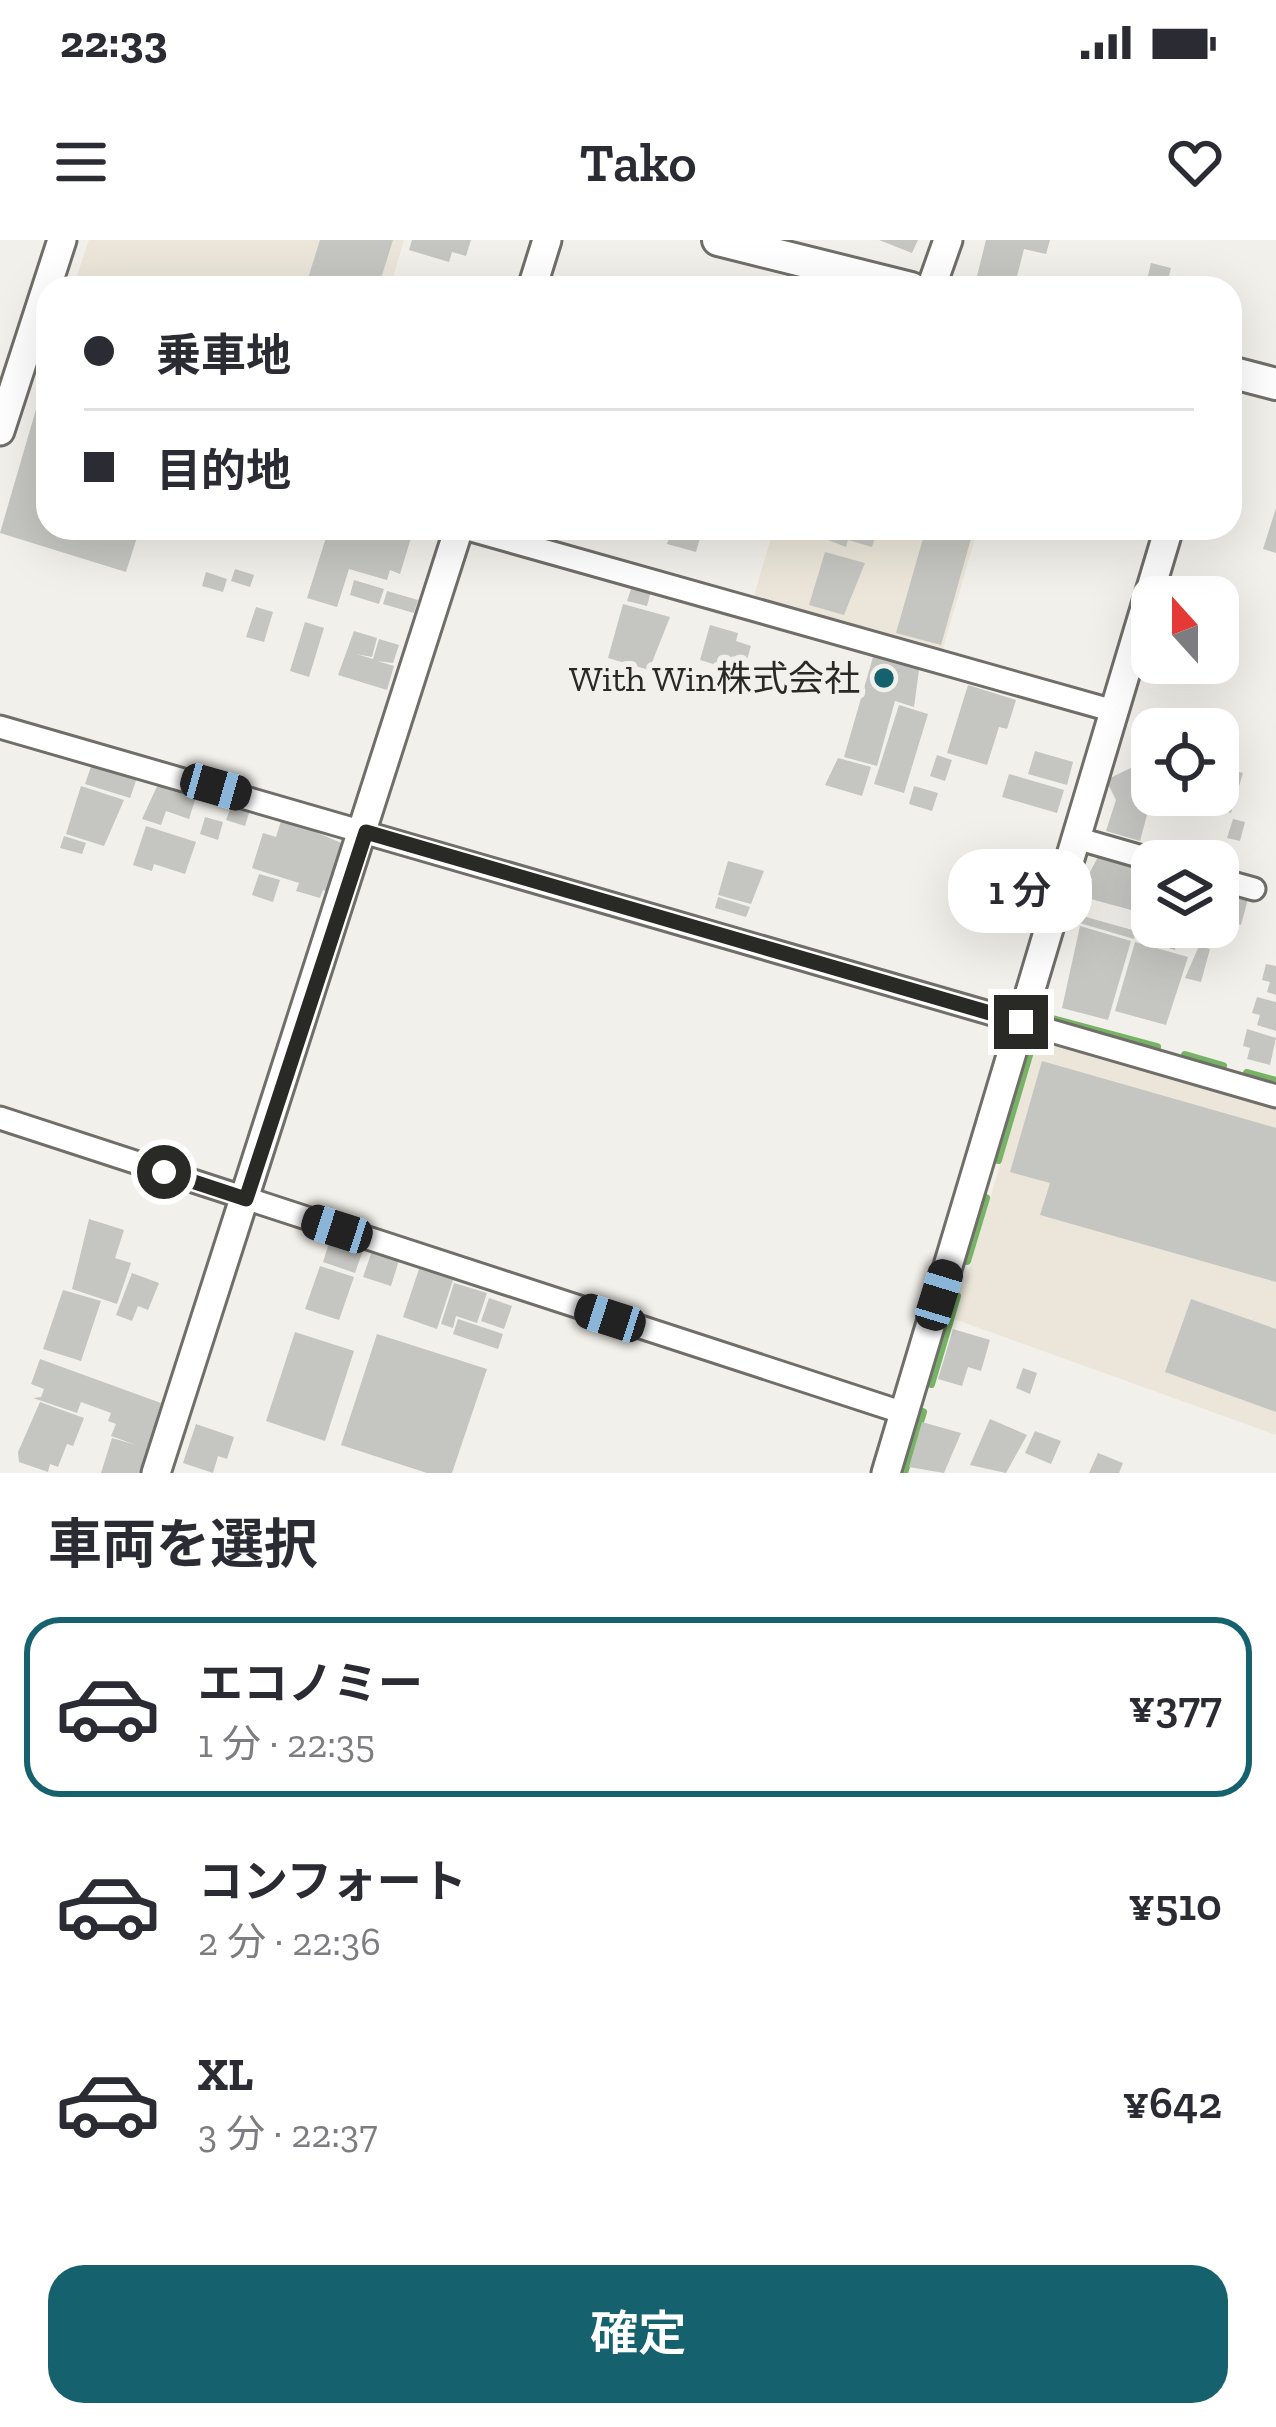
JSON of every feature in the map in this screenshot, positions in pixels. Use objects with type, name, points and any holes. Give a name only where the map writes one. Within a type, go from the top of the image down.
[{"type":"main road","points":[[718,240],[863,276]]},
{"type":"main road","points":[[1242,374],[1276,384]]},
{"type":"street","points":[[50,276],[62,240]]},
{"type":"street","points":[[536,276],[547,240]]},
{"type":"street","points":[[935,276],[948,240]]},
{"type":"street","points":[[0,431],[36,320]]},
{"type":"street","points":[[156,1473],[458,540]]},
{"type":"street","points":[[505,540],[1114,711]]},
{"type":"street","points":[[886,1473],[1165,540]]},
{"type":"street","points":[[0,727],[1276,1096]]},
{"type":"street","points":[[1076,838],[1131,854]]},
{"type":"street","points":[[1239,885],[1254,889]]},
{"type":"street","points":[[0,1118],[904,1413]]},
{"type":"shaded area","points":[[89,240],[404,240],[394,276],[77,276]]},
{"type":"shaded area","points":[[770,540],[975,540],[942,652],[753,599]]},
{"type":"shaded area","points":[[1038,1038],[1276,1106],[1276,1435],[954,1319]]},
{"type":"building","points":[[320,240],[393,240],[382,276],[309,276]]},
{"type":"building","points":[[412,240],[471,240],[466,256],[452,252],[449,262],[409,250]]},
{"type":"building","points":[[879,240],[918,240],[912,253]]},
{"type":"building","points":[[986,240],[1050,240],[1046,254],[1024,249],[1017,276],[977,276]]},
{"type":"building","points":[[1151,263],[1171,268],[1169,276],[1148,276]]},
{"type":"building","points":[[36,409],[36,540],[136,540],[126,572],[0,533]]},
{"type":"building","points":[[1276,508],[1276,553],[1263,549]]},
{"type":"building","points":[[325,540],[410,540],[400,574],[390,570],[387,580],[349,569],[337,607],[307,598]]},
{"type":"building","points":[[668,540],[699,540],[696,552],[667,544]]},
{"type":"building","points":[[848,540],[874,540],[872,547]]},
{"type":"building","points":[[923,540],[971,540],[941,645],[896,633]]},
{"type":"building","points":[[825,552],[865,563],[844,615],[809,605]]},
{"type":"building","points":[[235,569],[254,575],[250,587],[231,581]]},
{"type":"building","points":[[206,572],[227,579],[223,592],[202,586]]},
{"type":"building","points":[[354,580],[384,589],[379,604],[350,595]]},
{"type":"building","points":[[632,586],[651,591],[647,606],[627,601]]},
{"type":"building","points":[[387,591],[418,600],[414,613],[383,604]]},
{"type":"building","points":[[623,604],[670,617],[649,670],[608,658]]},
{"type":"building","points":[[256,607],[273,612],[264,642],[246,637]]},
{"type":"building","points":[[305,622],[324,628],[309,677],[290,671]]},
{"type":"building","points":[[710,625],[738,633],[736,641],[751,646],[743,673],[700,660]]},
{"type":"building","points":[[354,631],[377,638],[372,657],[356,654],[373,659],[379,639],[399,645],[393,663],[377,661],[394,666],[387,690],[338,675]]},
{"type":"building","points":[[873,657],[919,670],[914,707],[895,701],[877,766],[844,757]]},
{"type":"building","points":[[968,685],[1016,700],[1007,729],[999,727],[987,765],[947,753]]},
{"type":"building","points":[[899,705],[928,714],[904,793],[874,784]]},
{"type":"building","points":[[1035,751],[1073,762],[1067,785],[1028,774]]},
{"type":"building","points":[[937,755],[952,760],[945,781],[930,776]]},
{"type":"building","points":[[838,758],[871,767],[862,796],[825,785]]},
{"type":"building","points":[[93,761],[138,775],[130,798],[85,784]]},
{"type":"building","points":[[1131,768],[1131,816],[1147,816],[1140,840],[1106,831],[1116,800],[1106,780]]},
{"type":"building","points":[[1009,774],[1064,790],[1057,813],[1002,797]]},
{"type":"building","points":[[159,782],[197,794],[189,819],[166,811],[161,825],[142,819]]},
{"type":"building","points":[[81,786],[124,800],[104,846],[66,834]]},
{"type":"building","points":[[914,786],[938,793],[932,811],[909,804]]},
{"type":"building","points":[[232,804],[250,810],[245,826],[226,820]]},
{"type":"building","points":[[205,817],[223,822],[218,840],[200,834]]},
{"type":"building","points":[[282,818],[344,844],[328,892],[323,890],[320,898],[296,891],[299,883],[252,868],[263,833],[276,837]]},
{"type":"building","points":[[1233,819],[1245,822],[1240,841],[1227,838]]},
{"type":"building","points":[[146,826],[196,842],[185,874],[154,864],[152,871],[133,865]]},
{"type":"building","points":[[64,836],[86,843],[82,854],[60,848]]},
{"type":"building","points":[[1100,853],[1131,862],[1131,910],[1087,898],[1092,879],[1087,878]]},
{"type":"building","points":[[728,861],[764,871],[751,904],[718,895]]},
{"type":"building","points":[[259,874],[280,880],[273,902],[252,895]]},
{"type":"building","points":[[718,897],[750,907],[746,917],[715,908]]},
{"type":"building","points":[[1239,897],[1248,899],[1239,924]]},
{"type":"building","points":[[1079,915],[1131,930],[1131,938],[1076,922]]},
{"type":"building","points":[[1080,926],[1131,941],[1108,1020],[1062,1008]]},
{"type":"building","points":[[1133,948],[1156,948],[1188,957],[1166,1025],[1115,1011]]},
{"type":"building","points":[[1198,948],[1210,949],[1201,982],[1185,978]]},
{"type":"building","points":[[1266,964],[1276,966],[1276,995],[1267,992],[1270,982],[1262,980]]},
{"type":"building","points":[[1257,997],[1276,1002],[1276,1031],[1257,1025],[1260,1015],[1252,1013]]},
{"type":"building","points":[[1247,1029],[1276,1038],[1270,1065],[1247,1059],[1250,1048],[1243,1046]]},
{"type":"building","points":[[1042,1061],[1276,1128],[1276,1282],[1040,1215],[1050,1183],[1010,1172]]},
{"type":"building","points":[[89,1219],[124,1230],[115,1258],[131,1263],[117,1304],[72,1289]]},
{"type":"building","points":[[330,1240],[363,1250],[355,1273],[323,1262]]},
{"type":"building","points":[[372,1251],[399,1260],[391,1286],[363,1277]]},
{"type":"building","points":[[320,1266],[354,1277],[339,1320],[305,1309]]},
{"type":"building","points":[[419,1269],[453,1280],[437,1329],[403,1317]]},
{"type":"building","points":[[132,1273],[159,1283],[148,1310],[138,1306],[132,1321],[116,1315]]},
{"type":"building","points":[[454,1283],[487,1293],[477,1323],[456,1316],[453,1328],[441,1324]]},
{"type":"building","points":[[63,1290],[101,1301],[81,1361],[43,1349]]},
{"type":"building","points":[[489,1298],[512,1306],[504,1329],[481,1321]]},
{"type":"building","points":[[1191,1299],[1276,1329],[1276,1412],[1165,1372]]},
{"type":"building","points":[[458,1319],[503,1334],[498,1349],[453,1334]]},
{"type":"building","points":[[953,1329],[990,1340],[981,1371],[968,1367],[962,1386],[938,1379]]},
{"type":"building","points":[[295,1332],[354,1351],[325,1441],[266,1421]]},
{"type":"building","points":[[377,1334],[487,1369],[452,1473],[427,1473],[341,1445]]},
{"type":"building","points":[[40,1359],[161,1403],[141,1473],[101,1473],[112,1438],[136,1445],[111,1436],[116,1424],[108,1421],[111,1413],[81,1402],[77,1413],[33,1398],[41,1397],[44,1389],[31,1384]]},
{"type":"building","points":[[1023,1368],[1037,1373],[1030,1394],[1016,1388]]},
{"type":"building","points":[[40,1402],[84,1418],[73,1446],[67,1444],[58,1467],[50,1464],[48,1472],[19,1462],[18,1452]]},
{"type":"building","points":[[990,1419],[1027,1435],[1006,1473],[970,1465]]},
{"type":"building","points":[[922,1422],[961,1433],[944,1473],[909,1467]]},
{"type":"building","points":[[196,1424],[234,1437],[227,1459],[218,1456],[213,1473],[183,1463]]},
{"type":"building","points":[[1035,1431],[1061,1441],[1051,1464],[1025,1453]]},
{"type":"building","points":[[1098,1453],[1123,1463],[1119,1473],[1089,1473]]},
{"type":"waterway","points":[[1041,1016],[1157,1047]]},
{"type":"waterway","points":[[998,1160],[1034,1038]]},
{"type":"waterway","points":[[1185,1055],[1223,1066]]},
{"type":"waterway","points":[[1247,1073],[1276,1081]]},
{"type":"waterway","points":[[967,1261],[986,1198]]},
{"type":"waterway","points":[[931,1384],[957,1296]]},
{"type":"waterway","points":[[904,1473],[923,1412]]},
{"type":"place","name":"With Win株式会社","points":[[884,678]]},
{"type":"route","points":[[164,1172],[246,1199],[366,832],[1021,1022]]}]
